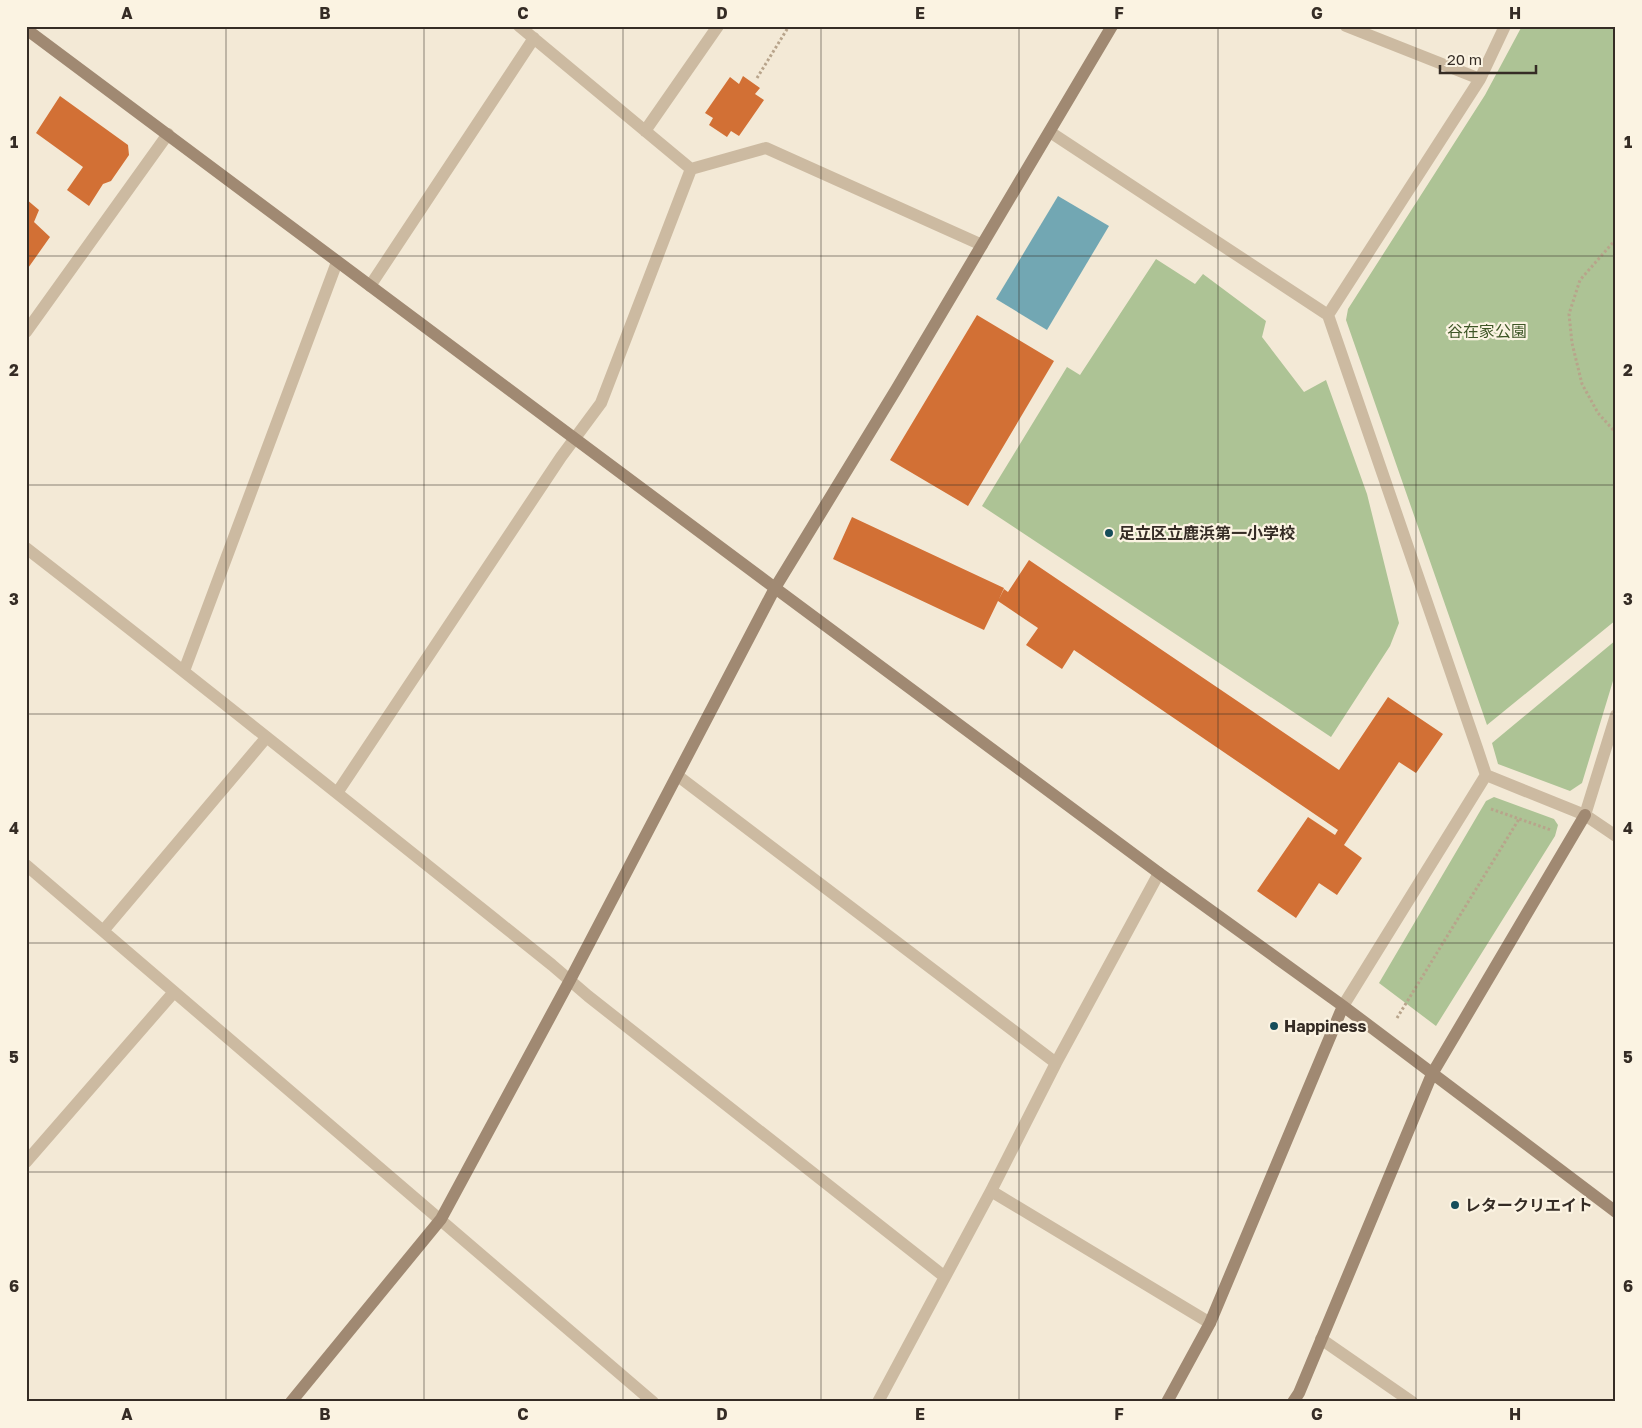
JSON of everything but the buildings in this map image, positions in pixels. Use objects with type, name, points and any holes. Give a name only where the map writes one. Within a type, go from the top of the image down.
[{"type":"street","points":[[519,26],[691,169]]},
{"type":"street","points":[[646,131],[718,26]]},
{"type":"street","points":[[291,1402],[441,1220],[678,776],[774,588],[897,388],[1112,26]]},
{"type":"street","points":[[1346,26],[1480,79]]},
{"type":"street","points":[[1328,315],[1480,79],[1505,26]]},
{"type":"street","points":[[26,29],[774,588],[1159,873],[1343,1006],[1616,1212]]},
{"type":"street","points":[[370,286],[534,38]]},
{"type":"street","points":[[1050,132],[1328,315],[1486,775],[1586,815],[1616,836]]},
{"type":"street","points":[[26,332],[168,134]]},
{"type":"street","points":[[691,169],[766,148],[982,245]]},
{"type":"street","points":[[337,793],[561,457],[601,403],[691,169]]},
{"type":"street","points":[[184,671],[338,262]]},
{"type":"street","points":[[26,548],[184,671],[588,996],[945,1277]]},
{"type":"street","points":[[1293,1402],[1299,1393],[1432,1074],[1586,815],[1616,715]]},
{"type":"street","points":[[103,931],[266,738]]},
{"type":"street","points":[[1167,1402],[1210,1323],[1343,1006],[1486,775]]},
{"type":"street","points":[[678,776],[1056,1063]]},
{"type":"street","points":[[26,865],[653,1402]]},
{"type":"street","points":[[878,1402],[991,1191],[1056,1063],[1159,873]]},
{"type":"street","points":[[27,1159],[174,992]]},
{"type":"street","points":[[991,1191],[1210,1323]]},
{"type":"street","points":[[1321,1339],[1412,1402]]},
{"type":"path","points":[[757,78],[789,26]]},
{"type":"path","points":[[1616,239],[1580,280],[1569,314],[1572,343],[1582,384],[1598,414],[1616,433]]},
{"type":"path","points":[[1486,807],[1556,832]]},
{"type":"path","points":[[1397,1018],[1520,819]]},
{"type":"green space","name":"谷在家公園","points":[[1522,26],[1616,26],[1616,620],[1487,725],[1346,320],[1348,309],[1485,95]]},
{"type":"green space","points":[[1156,259],[1195,284],[1203,274],[1266,321],[1262,337],[1304,392],[1326,380],[1367,494],[1399,623],[1390,646],[1331,737],[982,506],[1067,367],[1080,375]]},
{"type":"green space","points":[[1616,640],[1616,671],[1582,783],[1570,791],[1498,764],[1492,743]]},
{"type":"green space","points":[[1494,797],[1554,819],[1558,825],[1555,836],[1436,1026],[1379,983],[1486,801]]},
{"type":"water","points":[[1058,196],[1109,226],[1047,330],[996,299]]},
{"type":"place","name":"足立区立鹿浜第一小学校","points":[[1109,533]]},
{"type":"place","name":"Happiness","points":[[1274,1026]]},
{"type":"place","name":"レタークリエイト","points":[[1455,1205]]}]
